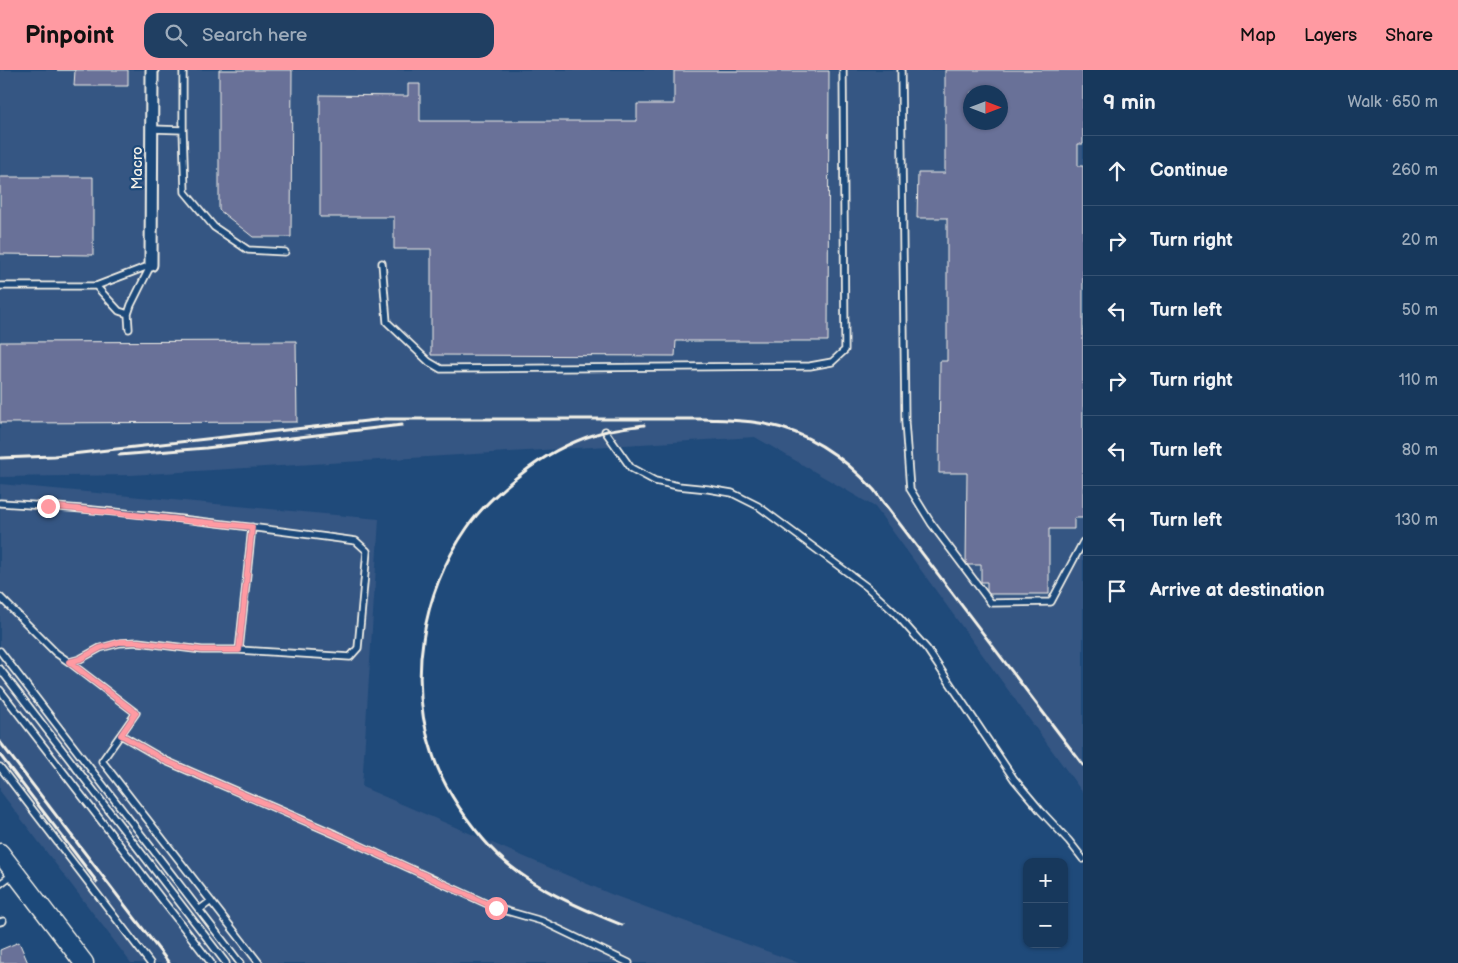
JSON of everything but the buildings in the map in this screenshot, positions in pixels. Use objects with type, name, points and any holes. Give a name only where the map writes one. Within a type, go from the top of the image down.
[{"type":"main road","points":[[0,853],[84,963]]},
{"type":"street","name":"Macro","points":[[151,265],[152,70]]},
{"type":"lane","points":[[183,70],[185,192],[214,227],[248,250],[285,252]]},
{"type":"lane","points":[[382,263],[387,322],[429,362],[441,368],[810,366],[832,362],[845,350],[842,70]]},
{"type":"lane","points":[[901,70],[906,422],[910,489],[931,523],[990,603],[1051,602],[1083,542]]},
{"type":"lane","points":[[152,129],[183,130]]},
{"type":"lane","points":[[0,286],[96,286],[151,265]]},
{"type":"lane","points":[[129,329],[128,314],[130,305],[151,265]]},
{"type":"lane","points":[[96,286],[119,311],[128,314]]},
{"type":"lane","points":[[605,431],[631,468],[655,481],[732,493],[758,506],[866,587],[895,612],[927,649],[1014,778],[1040,810],[1070,841],[1083,859]]},
{"type":"lane","points":[[0,503],[48,506],[252,527],[356,541],[367,551],[358,648],[350,657],[239,650],[202,650],[138,642],[120,642],[100,648],[80,659],[69,662]]},
{"type":"lane","points":[[239,650],[252,527]]},
{"type":"lane","points":[[0,597],[56,653],[136,713],[102,761],[259,963]]},
{"type":"lane","points":[[0,651],[240,963]]},
{"type":"lane","points":[[0,669],[226,963]]},
{"type":"lane","points":[[0,690],[210,963]]},
{"type":"lane","points":[[121,735],[166,761],[335,834],[496,908],[542,921],[629,963]]},
{"type":"lane","points":[[0,767],[150,963]]},
{"type":"lane","points":[[0,884],[15,872]]},
{"type":"lane","points":[[199,910],[211,901]]},
{"type":"shaded area","points":[[0,70],[1083,70],[1083,793],[875,507],[755,437],[131,475],[0,477]]},
{"type":"shaded area","points":[[0,484],[379,519],[362,787],[613,895],[799,963],[131,963],[0,791]]},
{"type":"railway","points":[[0,458],[54,456],[385,419],[704,419],[734,420],[781,428],[797,433],[825,448],[851,467],[874,490],[1083,765]]},
{"type":"railway","points":[[119,455],[206,448],[402,425]]},
{"type":"railway","points":[[622,925],[565,900],[529,880],[497,854],[475,829],[448,789],[433,755],[425,726],[421,697],[420,667],[423,638],[439,580],[467,528],[480,512],[495,496],[521,474],[556,451],[597,434],[644,425]]},
{"type":"railway","points":[[0,742],[169,963]]},
{"type":"railway","points":[[0,755],[97,882]]},
{"type":"route","points":[[48,506],[252,527],[239,650],[202,650],[138,642],[120,642],[100,648],[80,659],[69,662],[136,713],[121,735],[166,761],[335,834],[496,908]]}]
